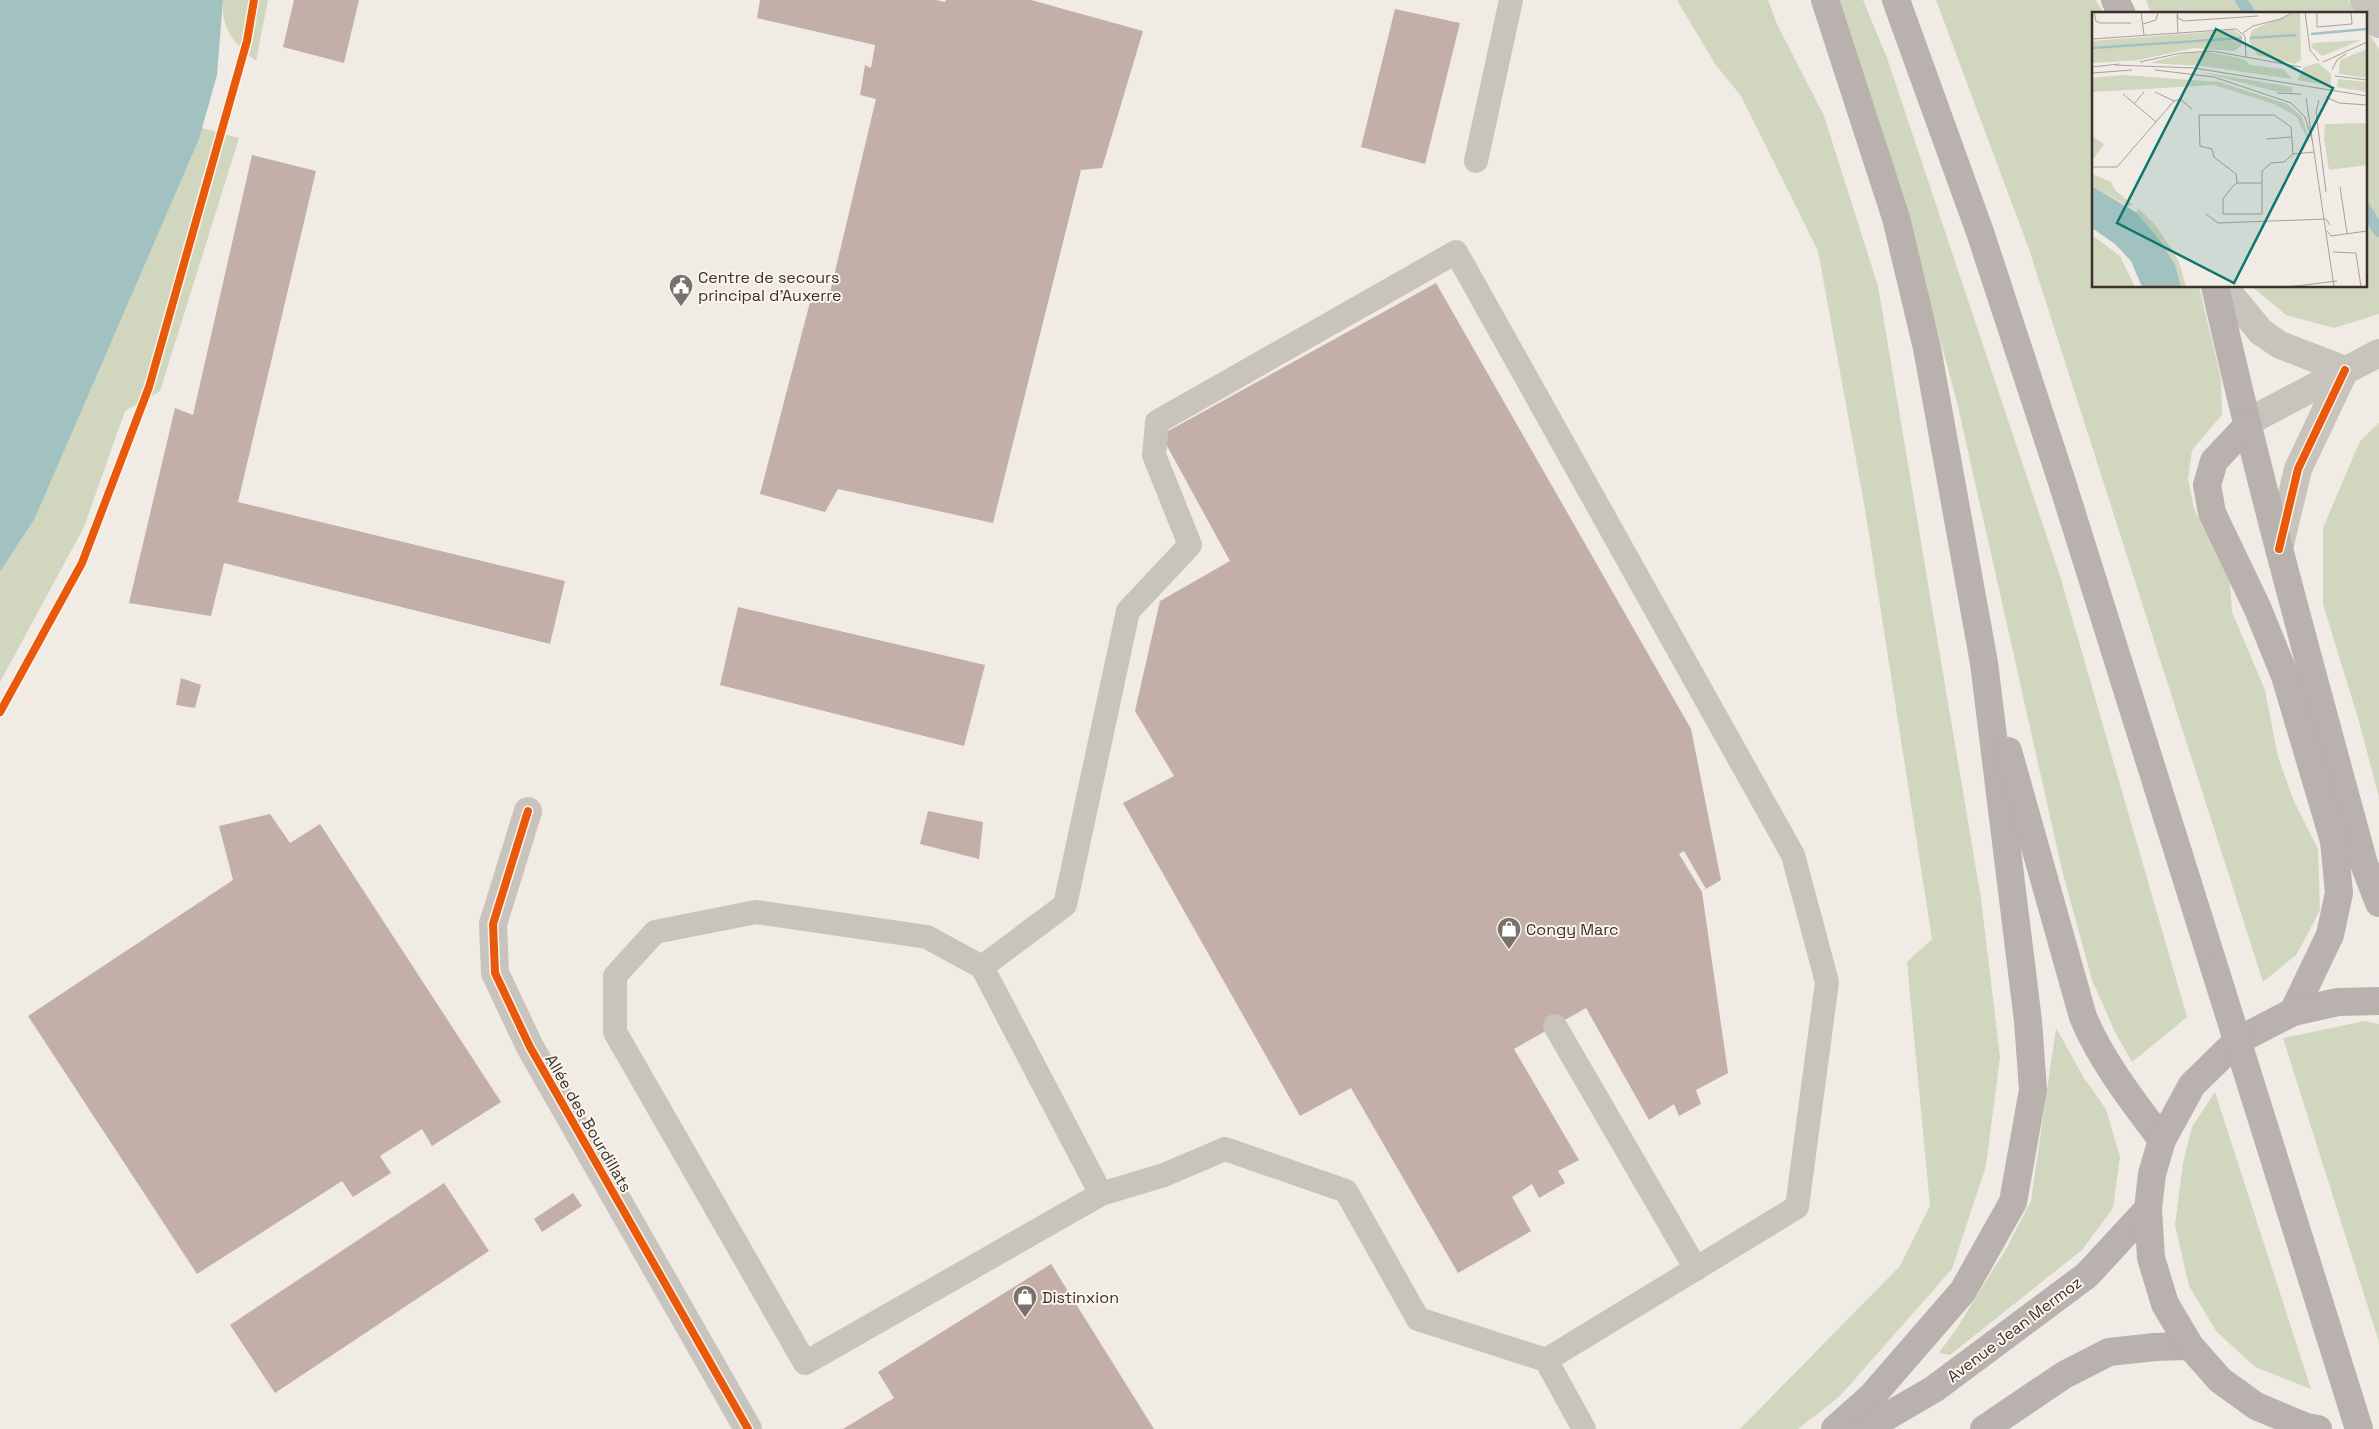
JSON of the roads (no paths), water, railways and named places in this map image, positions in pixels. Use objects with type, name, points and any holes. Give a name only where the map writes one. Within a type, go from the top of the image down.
[{"type":"main road","points":[[1825,0],[1896,218],[1927,348],[1984,662],[2028,1021],[2033,1090],[2013,1202],[1963,1291],[1872,1396],[1835,1429]]},
{"type":"main road","points":[[1896,0],[1980,232],[2062,479],[2359,1429]]},
{"type":"main road","points":[[2115,0],[2121,12]]},
{"type":"main road","points":[[2215,288],[2246,427],[2278,549],[2364,864],[2379,903]]},
{"type":"main road","points":[[2246,427],[2214,460],[2207,485],[2212,513],[2257,606],[2285,676],[2334,841],[2339,893],[2330,935],[2293,1012]]},
{"type":"main road","points":[[1984,662],[2082,1017],[2095,1045],[2116,1079],[2162,1140]]},
{"type":"main road","points":[[2318,1429],[2257,1418],[2190,1346],[2165,1304],[2152,1258],[2148,1209],[2152,1174],[2162,1140],[2192,1085],[2237,1041],[2293,1012],[2338,1002],[2379,1001]]},
{"type":"main road","name":"Avenue Jean Mermoz","points":[[1865,1429],[1934,1388],[2080,1281],[2148,1209]]},
{"type":"main road","points":[[1984,1429],[2064,1376],[2109,1352],[2155,1347],[2190,1346]]},
{"type":"street","points":[[2364,0],[2379,24]]},
{"type":"street","points":[[2225,288],[2261,332],[2280,345],[2345,370]]},
{"type":"street","points":[[2246,427],[2258,417],[2379,353]]},
{"type":"street","points":[[2278,549],[2298,469],[2345,370]]},
{"type":"street","name":"Allée des Bourdillats","points":[[528,811],[493,924],[495,973],[530,1047],[748,1429]]},
{"type":"lane","points":[[1476,161],[1511,0]]},
{"type":"lane","points":[[982,967],[1065,905],[1128,611],[1190,545],[1154,455],[1157,422],[1456,252],[1793,855],[1827,982],[1797,1207],[1546,1360]]},
{"type":"lane","points":[[1101,1194],[982,967],[927,937],[756,912],[655,932],[615,976],[615,1032],[805,1363],[1101,1194],[1164,1175],[1225,1149],[1346,1191],[1418,1320],[1546,1360],[1584,1429]]},
{"type":"lane","points":[[1555,1026],[1696,1269]]},
{"type":"water","points":[[0,0],[223,0],[217,75],[199,139],[35,518],[0,572]]},
{"type":"waterway","points":[[2241,0],[2249,12]]},
{"type":"waterway","points":[[2366,210],[2379,231]]},
{"type":"place","name":"Centre de secours principal d'Auxerre","points":[[681,307]]},
{"type":"place","name":"Congy Marc","points":[[1509,950]]},
{"type":"place","name":"Distinxion","points":[[1025,1318]]}]
